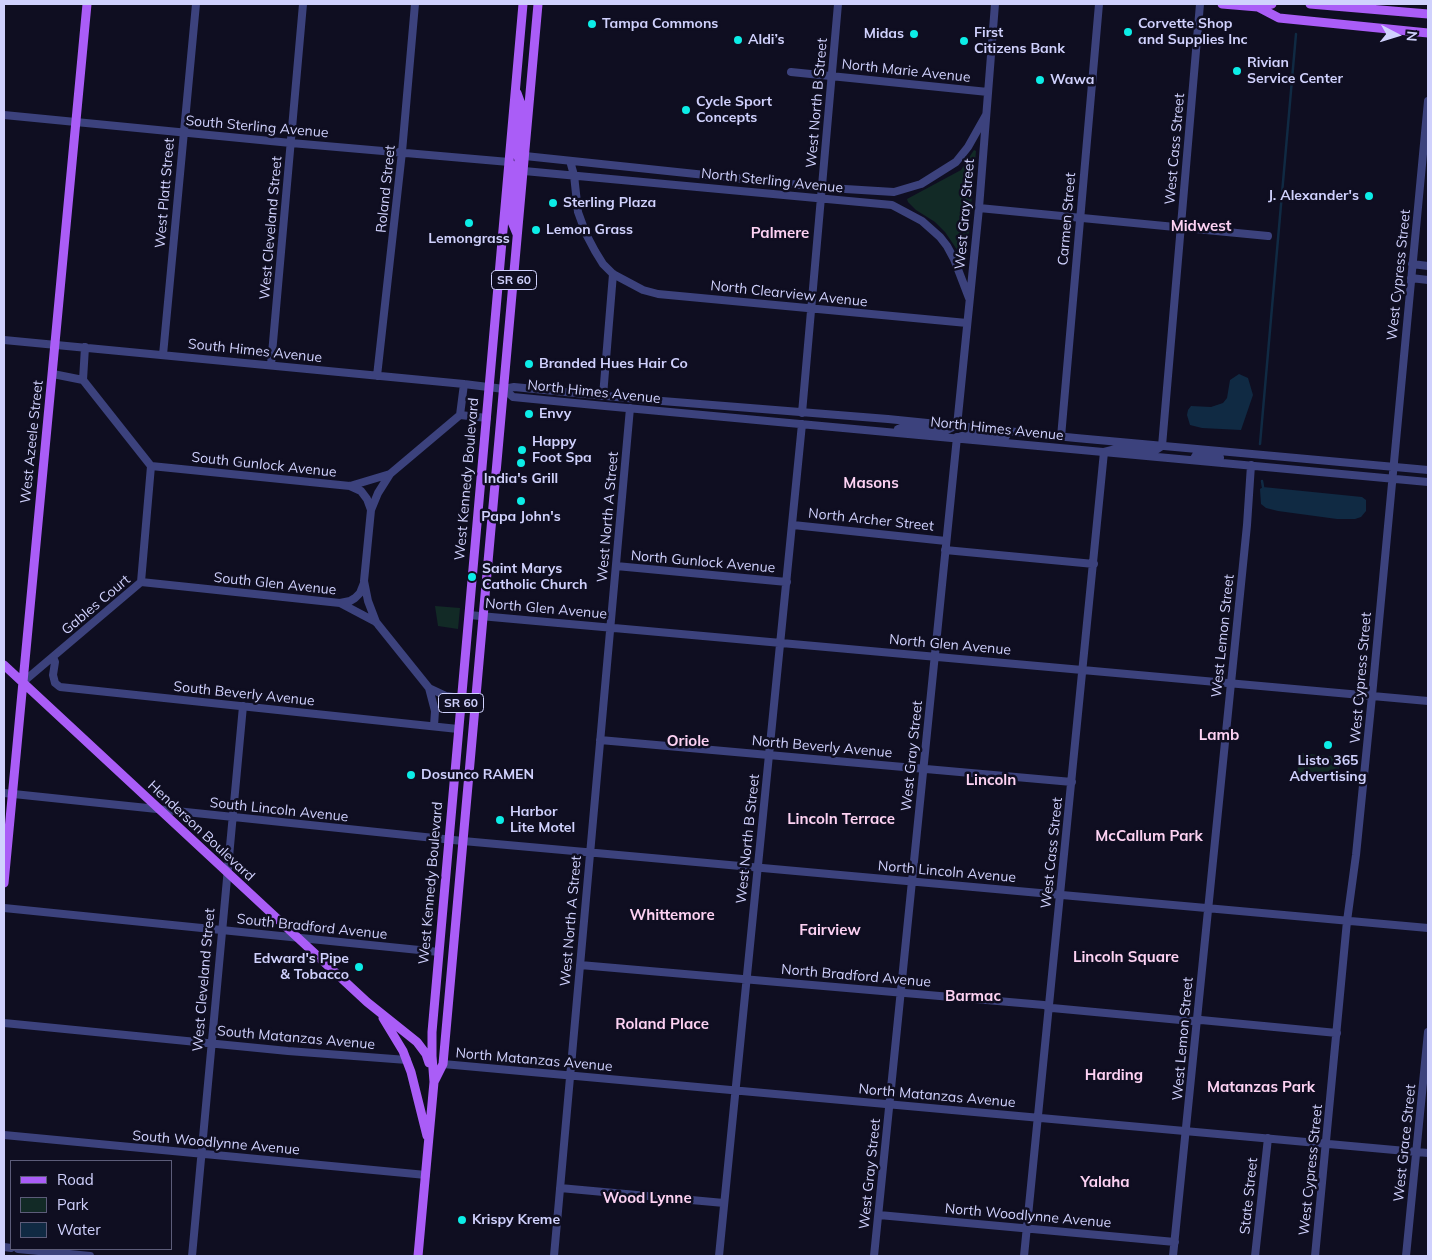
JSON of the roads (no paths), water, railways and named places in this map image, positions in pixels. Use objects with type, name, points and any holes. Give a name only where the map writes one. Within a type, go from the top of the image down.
[{"type":"main road","name":"West Azeele Street","points":[[4,883],[8,794],[23,682],[87,4]]},
{"type":"main road","name":"West Kennedy Boulevard","points":[[418,1256],[434,1082],[432,1032],[448,840],[523,4]]},
{"type":"main road","name":"West Kennedy Boulevard","points":[[443,1064],[538,4]]},
{"type":"main road","points":[[1222,4],[1272,4]]},
{"type":"main road","points":[[1310,4],[1349,5],[1428,14]]},
{"type":"main road","points":[[1259,5],[1279,18],[1428,33]]},
{"type":"main road","points":[[515,90],[521,104],[517,150],[519,161],[524,171]]},
{"type":"main road","points":[[509,162],[514,168],[516,176],[512,222],[518,237]]},
{"type":"main road","name":"Henderson Boulevard","points":[[4,665],[226,873],[382,1015],[421,1046],[431,1066],[434,1082]]},
{"type":"main road","name":"Henderson Boulevard","points":[[382,1015],[407,1060],[429,1143]]},
{"type":"main road","name":"SR 60","points":[[434,1082],[443,1064]]},
{"type":"street","name":"West Platt Street","points":[[163,355],[196,4]]},
{"type":"street","name":"West Cleveland Street","points":[[271,365],[303,4]]},
{"type":"street","name":"Roland Street","points":[[377,376],[402,152],[416,4]]},
{"type":"street","name":"West North B Street","points":[[802,413],[838,4]]},
{"type":"street","name":"West Gray Street","points":[[957,426],[979,208],[995,4]]},
{"type":"street","name":"Carmen Street","points":[[1060,437],[1099,4]]},
{"type":"street","name":"West Cass Street","points":[[1162,446],[1200,4]]},
{"type":"street","name":"North Marie Avenue","points":[[791,72],[988,92]]},
{"type":"street","name":"West Cypress Street","points":[[1315,1256],[1347,921],[1356,855],[1372,696],[1428,101]]},
{"type":"street","name":"South Sterling Avenue","points":[[4,115],[509,162]]},
{"type":"street","points":[[892,205],[894,192],[921,184],[956,162],[972,141],[986,115]]},
{"type":"street","name":"North Sterling Avenue","points":[[525,156],[823,187],[894,192]]},
{"type":"street","points":[[570,161],[574,175],[578,212],[586,234],[603,264],[613,274],[603,396]]},
{"type":"street","name":"North Sterling Avenue","points":[[524,171],[892,205],[922,222],[940,237],[954,259],[969,298]]},
{"type":"street","points":[[715,188],[716,176]]},
{"type":"street","points":[[743,178],[743,191]]},
{"type":"street","points":[[979,208],[1268,236]]},
{"type":"street","points":[[1412,264],[1428,266]]},
{"type":"street","name":"North Clearview Avenue","points":[[613,274],[637,287],[658,294],[967,324]]},
{"type":"street","points":[[1411,278],[1428,280]]},
{"type":"street","name":"South Himes Avenue","points":[[4,340],[504,389]]},
{"type":"street","points":[[83,380],[85,347]]},
{"type":"street","points":[[53,374],[83,380],[151,466]]},
{"type":"street","points":[[464,384],[460,415],[487,418]]},
{"type":"street","name":"North Himes Avenue","points":[[504,389],[514,387],[1428,470]]},
{"type":"street","name":"North Himes Avenue","points":[[504,389],[513,396],[630,408],[1428,482]]},
{"type":"street","name":"West North A Street","points":[[554,1256],[630,408]]},
{"type":"street","name":"South Gunlock Avenue","points":[[151,466],[350,486],[390,474],[460,415]]},
{"type":"street","name":"West North B Street","points":[[718,1256],[802,424]]},
{"type":"street","points":[[891,431],[904,427],[948,430],[957,426]]},
{"type":"street","points":[[957,438],[970,433],[1025,438],[1034,434]]},
{"type":"street","name":"West Gray Street","points":[[874,1256],[957,438]]},
{"type":"street","points":[[1104,452],[1120,448],[1156,450],[1162,446]]},
{"type":"street","name":"West Cass Street","points":[[1024,1256],[1084,670],[1104,452]]},
{"type":"street","points":[[1193,460],[1196,455],[1262,461],[1273,456]]},
{"type":"street","name":"West Lemon Street","points":[[1173,1256],[1231,684],[1251,465]]},
{"type":"street","name":"Gables Court","points":[[23,682],[141,582],[151,466]]},
{"type":"street","points":[[340,603],[350,601],[360,593],[364,581],[371,510],[378,493],[390,474]]},
{"type":"street","points":[[350,486],[361,491],[367,499],[371,510]]},
{"type":"street","name":"North Archer Street","points":[[793,525],[946,541]]},
{"type":"street","name":"North Archer Street","points":[[945,550],[1094,564]]},
{"type":"street","name":"North Gunlock Avenue","points":[[616,566],[787,582]]},
{"type":"street","points":[[364,581],[368,601],[376,622]]},
{"type":"street","name":"South Glen Avenue","points":[[141,582],[340,603],[376,622],[429,688],[435,711],[434,726]]},
{"type":"street","name":"North Glen Avenue","points":[[469,615],[1428,701]]},
{"type":"street","name":"South Beverly Avenue","points":[[53,657],[55,662],[52,675],[55,683],[60,687],[458,729]]},
{"type":"street","points":[[429,688],[446,696],[461,698]]},
{"type":"street","name":"West Cleveland Street","points":[[192,1256],[242,706]]},
{"type":"street","name":"North Beverly Avenue","points":[[600,740],[1072,782]]},
{"type":"street","name":"South Lincoln Avenue","points":[[8,794],[463,841]]},
{"type":"street","name":"North Lincoln Avenue","points":[[463,841],[1428,928]]},
{"type":"street","name":"South Bradford Avenue","points":[[4,908],[439,952]]},
{"type":"street","name":"North Bradford Avenue","points":[[580,965],[1044,1005],[1048,1007],[1190,1022],[1337,1032]]},
{"type":"street","name":"South Matanzas Avenue","points":[[4,1023],[407,1060]]},
{"type":"street","name":"West Grace Street","points":[[1406,1256],[1428,1032]]},
{"type":"street","name":"North Matanzas Avenue","points":[[443,1064],[1428,1153]]},
{"type":"street","name":"South Woodlynne Avenue","points":[[4,1135],[426,1175]]},
{"type":"street","name":"State Street","points":[[1256,1256],[1268,1138]]},
{"type":"street","points":[[560,1188],[724,1203]]},
{"type":"street","name":"North Woodlynne Avenue","points":[[878,1215],[1175,1242]]},
{"type":"street","points":[[28,1250],[90,1256]]},
{"type":"water","points":[[1239,374],[1248,378],[1253,395],[1241,430],[1202,428],[1190,425],[1187,415],[1191,406],[1211,407],[1223,403],[1227,398],[1230,380]]},
{"type":"water","points":[[1263,487],[1362,497],[1366,500],[1366,511],[1361,517],[1355,519],[1337,519],[1278,511],[1266,508],[1261,504],[1260,489]]},
{"type":"waterway","points":[[1260,444],[1296,34]]},
{"type":"waterway","points":[[1262,481],[1263,487]]},
{"type":"place","name":"Tampa Commons","points":[[592,24]]},
{"type":"place","name":"Corvette Shop and Supplies Inc","points":[[1128,32]]},
{"type":"place","name":"Midas","points":[[914,34]]},
{"type":"place","name":"Aldi’s","points":[[738,40]]},
{"type":"place","name":"First Citizens Bank","points":[[964,41]]},
{"type":"place","name":"Rivian Service Center","points":[[1237,71]]},
{"type":"place","name":"Wawa","points":[[1040,80]]},
{"type":"place","name":"Cycle Sport Concepts","points":[[686,110]]},
{"type":"place","name":"J. Alexander's","points":[[1369,196]]},
{"type":"place","name":"Sterling Plaza","points":[[553,203]]},
{"type":"place","name":"Lemongrass","points":[[469,223]]},
{"type":"place","name":"Lemon Grass","points":[[536,230]]},
{"type":"place","name":"Branded Hues Hair Co","points":[[529,364]]},
{"type":"place","name":"Envy","points":[[529,414]]},
{"type":"place","name":"Happy Foot Spa","points":[[522,450]]},
{"type":"place","name":"India's Grill","points":[[521,463]]},
{"type":"place","name":"Papa John's","points":[[521,501]]},
{"type":"place","name":"Saint Marys Catholic Church","points":[[472,577]]},
{"type":"place","name":"Listo 365 Advertising","points":[[1328,745]]},
{"type":"place","name":"Dosunco RAMEN","points":[[411,775]]},
{"type":"place","name":"Harbor Lite Motel","points":[[500,820]]},
{"type":"place","name":"Edward's Pipe & Tobacco","points":[[359,967]]},
{"type":"place","name":"Krispy Kreme","points":[[462,1220]]},
{"type":"district","name":"Midwest","points":[[1201,226]]},
{"type":"district","name":"Palmere","points":[[780,233]]},
{"type":"district","name":"Masons","points":[[871,483]]},
{"type":"district","name":"Lamb","points":[[1219,735]]},
{"type":"district","name":"Oriole","points":[[688,741]]},
{"type":"district","name":"Lincoln","points":[[991,780]]},
{"type":"district","name":"Lincoln Terrace","points":[[841,819]]},
{"type":"district","name":"McCallum Park","points":[[1149,836]]},
{"type":"district","name":"Whittemore","points":[[672,915]]},
{"type":"district","name":"Fairview","points":[[830,930]]},
{"type":"district","name":"Lincoln Square","points":[[1126,957]]},
{"type":"district","name":"Barmac","points":[[973,996]]},
{"type":"district","name":"Roland Place","points":[[662,1024]]},
{"type":"district","name":"Harding","points":[[1114,1075]]},
{"type":"district","name":"Matanzas Park","points":[[1261,1087]]},
{"type":"district","name":"Yalaha","points":[[1105,1182]]},
{"type":"district","name":"Wood Lynne","points":[[647,1198]]}]
